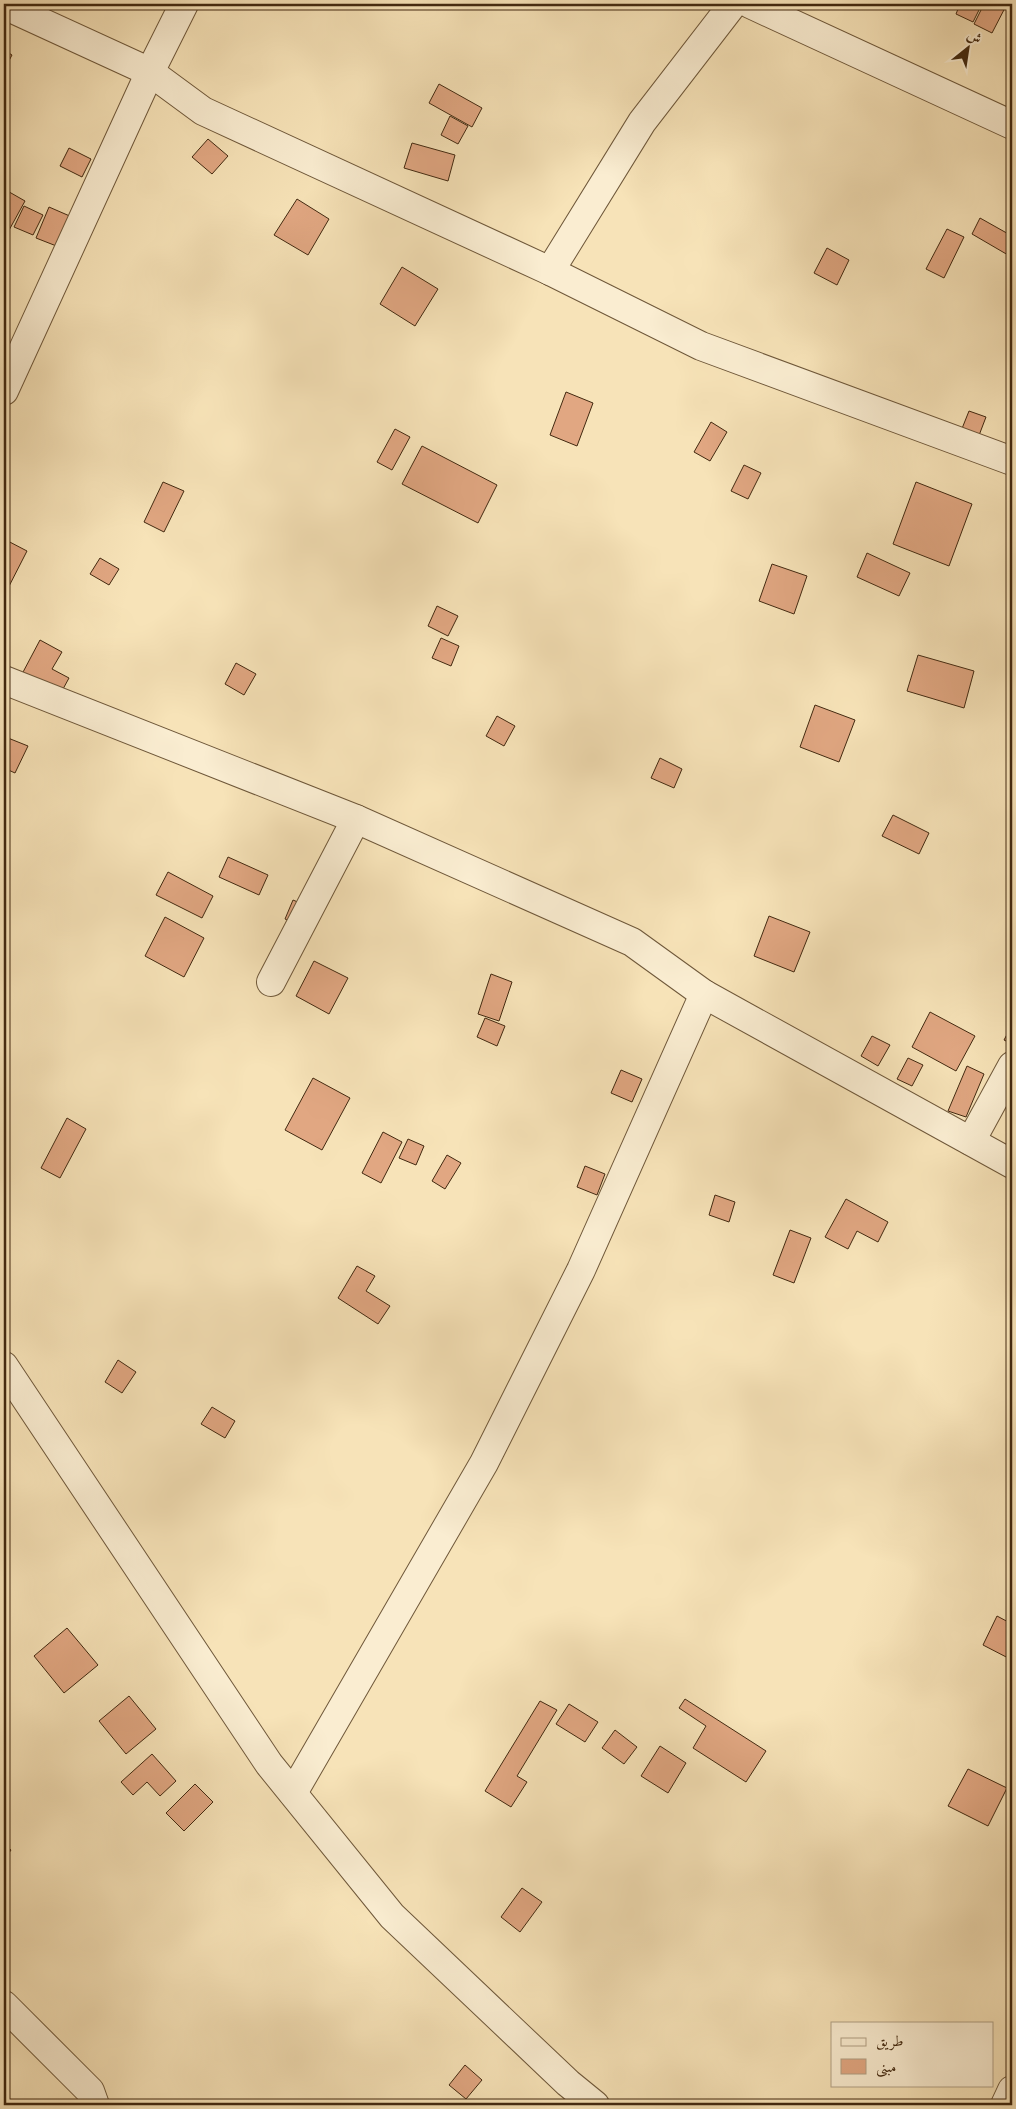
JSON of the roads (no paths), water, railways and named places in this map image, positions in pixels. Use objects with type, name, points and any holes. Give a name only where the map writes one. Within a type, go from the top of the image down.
[{"type":"street","points":[[4,391],[150,72],[184,4]]},
{"type":"street","points":[[550,272],[642,122],[733,4]]},
{"type":"street","points":[[750,4],[1012,125]]},
{"type":"street","points":[[4,5],[150,72],[203,110],[550,272],[701,346],[1012,462]]},
{"type":"street","points":[[4,680],[356,819],[632,942],[704,994],[1012,1164]]},
{"type":"street","points":[[271,982],[356,819]]},
{"type":"street","points":[[293,1793],[484,1463],[581,1270],[704,994]]},
{"type":"street","points":[[971,1141],[1012,1066]]},
{"type":"street","points":[[4,1366],[269,1764],[392,1916],[568,2083],[595,2105]]},
{"type":"street","points":[[4,2005],[90,2091],[95,2105]]},
{"type":"street","points":[[1005,2105],[1012,2090]]}]
